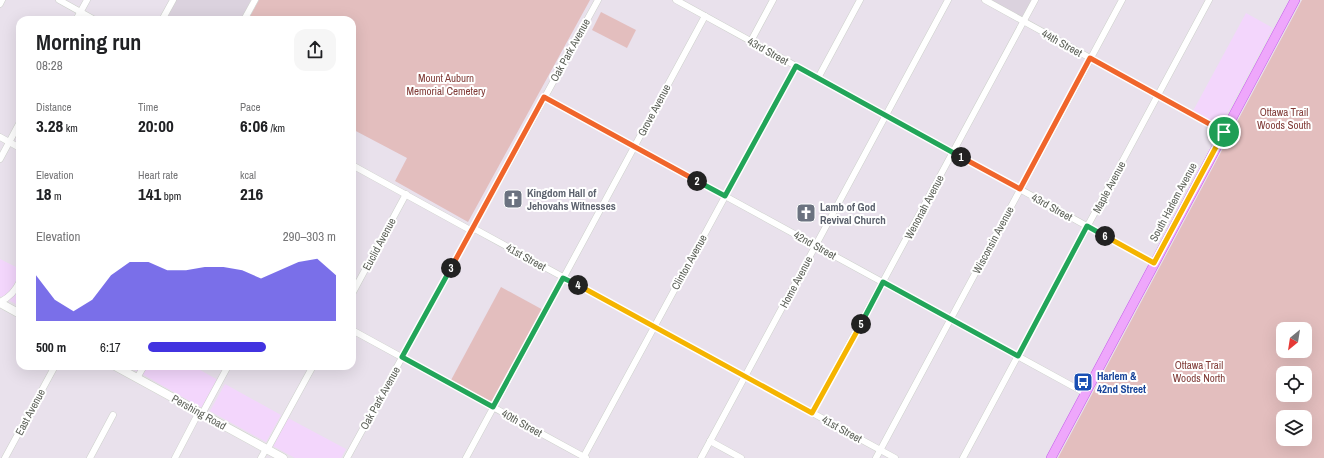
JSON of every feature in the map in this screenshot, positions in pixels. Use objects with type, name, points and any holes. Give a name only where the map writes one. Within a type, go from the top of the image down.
[{"type":"main road","name":"South Harlem Avenue","points":[[1051,458],[1294,0]]},
{"type":"main road","points":[[0,303],[16,312]]},
{"type":"main road","name":"Pershing Road","points":[[122,370],[283,458]]},
{"type":"street","points":[[0,4],[2,0]]},
{"type":"street","points":[[59,0],[88,16]]},
{"type":"street","points":[[78,16],[87,0]]},
{"type":"street","points":[[164,16],[173,0]]},
{"type":"street","points":[[246,16],[255,0]]},
{"type":"street","name":"Oak Park Avenue","points":[[347,458],[598,0]]},
{"type":"street","name":"43rd Street","points":[[676,0],[684,2],[705,16],[1154,263]]},
{"type":"street","points":[[751,41],[773,0]]},
{"type":"street","points":[[818,78],[860,0]]},
{"type":"street","name":"Home Avenue","points":[[701,458],[948,0]]},
{"type":"street","name":"44th Street","points":[[985,0],[1224,132]]},
{"type":"street","name":"Wenonah Avenue","points":[[812,413],[1035,0]]},
{"type":"street","name":"Wisconsin Avenue","points":[[876,458],[1122,0]]},
{"type":"street","name":"Maple Avenue","points":[[963,458],[1209,0]]},
{"type":"street","name":"Grove Avenue","points":[[466,458],[705,16]]},
{"type":"street","name":"Clinton Avenue","points":[[584,458],[796,66]]},
{"type":"street","name":"42nd Street","points":[[544,97],[1085,393]]},
{"type":"street","points":[[0,158],[16,129]]},
{"type":"street","points":[[0,137],[16,146]]},
{"type":"street","name":"41st Street","points":[[356,167],[895,458]]},
{"type":"street","name":"Euclid Avenue","points":[[356,287],[406,194]]},
{"type":"street","points":[[0,303],[8,298],[16,288]]},
{"type":"street","name":"40th Street","points":[[356,332],[584,458]]},
{"type":"street","name":"East Avenue","points":[[5,458],[53,370]]},
{"type":"street","points":[[137,378],[142,370]]},
{"type":"street","points":[[175,458],[226,370]]},
{"type":"street","points":[[261,458],[311,370]]},
{"type":"street","points":[[90,458],[113,415]]},
{"type":"street","points":[[710,441],[741,458]]},
{"type":"shaded area","points":[[176,0],[251,0],[243,16],[167,16]]},
{"type":"shaded area","points":[[987,0],[1034,0],[1024,20]]},
{"type":"shaded area","points":[[1246,13],[1273,28],[1220,127],[1193,111]]},
{"type":"shaded area","points":[[0,259],[16,267],[16,304],[0,296]]},
{"type":"shaded area","points":[[135,370],[200,370],[218,380],[202,408]]},
{"type":"shaded area","points":[[225,384],[281,415],[266,442],[210,411]]},
{"type":"shaded area","points":[[288,418],[346,449],[341,458],[295,458],[273,446]]},
{"type":"green space","name":"Mount Auburn Memorial Cemetery","points":[[259,0],[590,0],[468,222],[395,181],[407,158],[356,131],[356,16],[250,16]]},
{"type":"green space","name":"Ottawa Trail Woods North","points":[[1302,0],[1324,0],[1324,458],[1058,458]]},
{"type":"green space","points":[[601,12],[636,30],[627,48],[592,30]]},
{"type":"green space","points":[[501,287],[545,311],[493,405],[450,382]]},
{"type":"place","name":"Kingdom Hall of Jehovahs Witnesses","points":[[513,199]]},
{"type":"place","name":"Lamb of God Revival Church","points":[[806,213]]},
{"type":"place","name":"Harlem & 42nd Street","points":[[1083,382]]},
{"type":"route","points":[[1090,58],[1224,132],[1154,263],[1087,226],[1018,356],[883,282],[812,413],[563,278],[493,407],[402,357],[544,97],[725,196],[796,66],[1020,189],[1090,58]]},
{"type":"park label","name":"Ottawa Trail Woods South","points":[[1284,118]]}]
